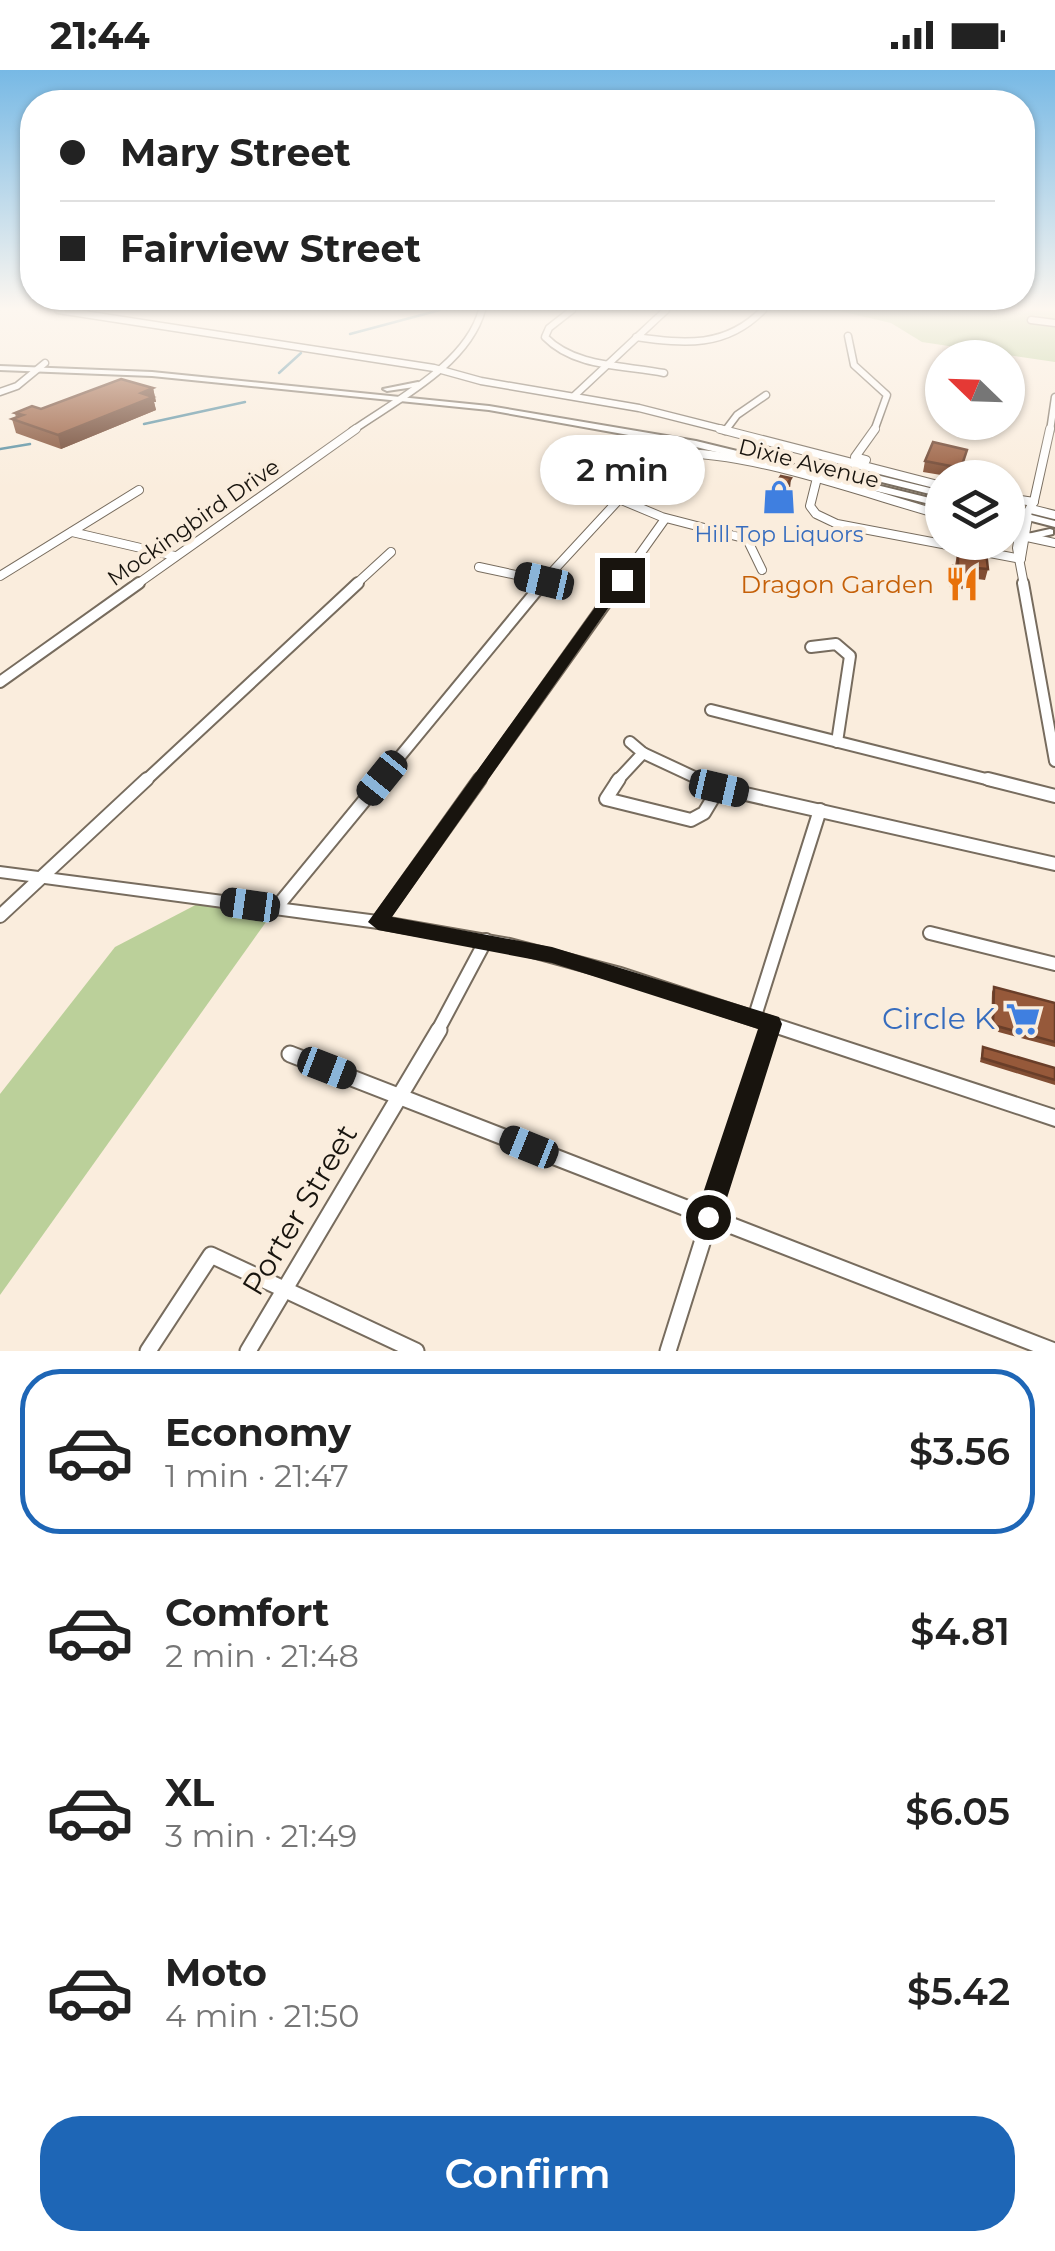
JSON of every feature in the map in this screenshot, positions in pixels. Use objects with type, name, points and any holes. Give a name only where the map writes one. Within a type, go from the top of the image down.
[{"type":"main road","points":[[93,370],[403,394],[587,416]]},
{"type":"main road","points":[[119,370],[388,389],[669,438],[925,500]]},
{"type":"main road","points":[[194,377],[375,394],[432,394],[587,416],[764,451],[925,490]]},
{"type":"main road","points":[[388,389],[417,384],[432,394]]},
{"type":"main road","points":[[375,394],[389,403]]},
{"type":"main road","points":[[1025,525],[1054,530]]},
{"type":"main road","points":[[1025,525],[1054,530]]},
{"type":"main road","points":[[0,872],[486,940],[585,964],[1055,1118]]},
{"type":"street","points":[[1,392],[17,386],[36,370]]},
{"type":"street","name":"Mockingbird Drive","points":[[0,682],[439,370]]},
{"type":"street","points":[[443,370],[725,431],[925,482]]},
{"type":"street","points":[[574,396],[601,370]]},
{"type":"street","points":[[646,370],[664,373]]},
{"type":"street","points":[[855,457],[872,437],[887,394],[859,370]]},
{"type":"street","points":[[725,431],[737,415],[766,395]]},
{"type":"street","points":[[1025,517],[1055,397]]},
{"type":"street","points":[[815,449],[883,464],[887,472]]},
{"type":"street","name":"Dixie Avenue","points":[[618,499],[666,451],[816,482],[925,511]]},
{"type":"street","points":[[816,482],[810,506],[816,514],[837,524],[925,541]]},
{"type":"street","points":[[0,576],[139,490]]},
{"type":"street","points":[[276,908],[544,581],[618,499],[636,503],[665,518],[726,530],[748,540],[762,570]]},
{"type":"street","points":[[1025,524],[1055,515]]},
{"type":"street","points":[[378,922],[665,518]]},
{"type":"street","points":[[1025,526],[1055,543]]},
{"type":"street","points":[[72,532],[174,556]]},
{"type":"street","points":[[0,916],[391,552]]},
{"type":"street","points":[[1020,560],[1055,761]]},
{"type":"street","points":[[479,567],[544,581]]},
{"type":"street","points":[[810,648],[826,641],[836,642],[850,656],[837,742]]},
{"type":"street","points":[[711,710],[1055,796]]},
{"type":"street","points":[[630,742],[643,753],[719,788],[1055,864]]},
{"type":"street","points":[[643,753],[607,792],[606,799],[691,820],[704,813],[719,788]]},
{"type":"street","points":[[668,1351],[820,810]]},
{"type":"street","points":[[930,933],[1055,964]]},
{"type":"street","name":"Porter Street","points":[[248,1351],[472,972],[486,940]]},
{"type":"street","points":[[290,1054],[1054,1351]]},
{"type":"street","points":[[148,1351],[211,1255],[416,1351]]},
{"type":"green space","points":[[207,899],[276,908],[0,1295],[0,1094],[115,947]]},
{"type":"building","points":[[121,379],[153,388],[141,393],[153,397],[58,435],[12,419],[23,415],[15,413],[32,406],[41,409]]},
{"type":"building","points":[[933,442],[967,450],[964,460],[925,460]]},
{"type":"building","points":[[781,476],[791,478],[780,496],[769,494]]},
{"type":"building","points":[[958,560],[987,560],[988,569],[977,568],[976,580],[952,576],[953,566],[958,567]]},
{"type":"building","name":"Circle K","points":[[994,987],[1055,1003],[1055,1042],[993,1025]]},
{"type":"building","points":[[983,1047],[1055,1068],[1055,1080],[982,1058]]},
{"type":"waterway","points":[[279,373],[283,370]]},
{"type":"waterway","points":[[144,424],[245,402]]},
{"type":"waterway","points":[[0,449],[30,444]]},
{"type":"place","name":"Hill Top Liquors","points":[[779,497]]},
{"type":"place","name":"Dragon Garden","points":[[962,584]]},
{"type":"place","name":"Circle K","points":[[1023,1019]]},
{"type":"route","points":[[622,580],[378,922],[552,955],[771,1024],[708,1217]]}]
